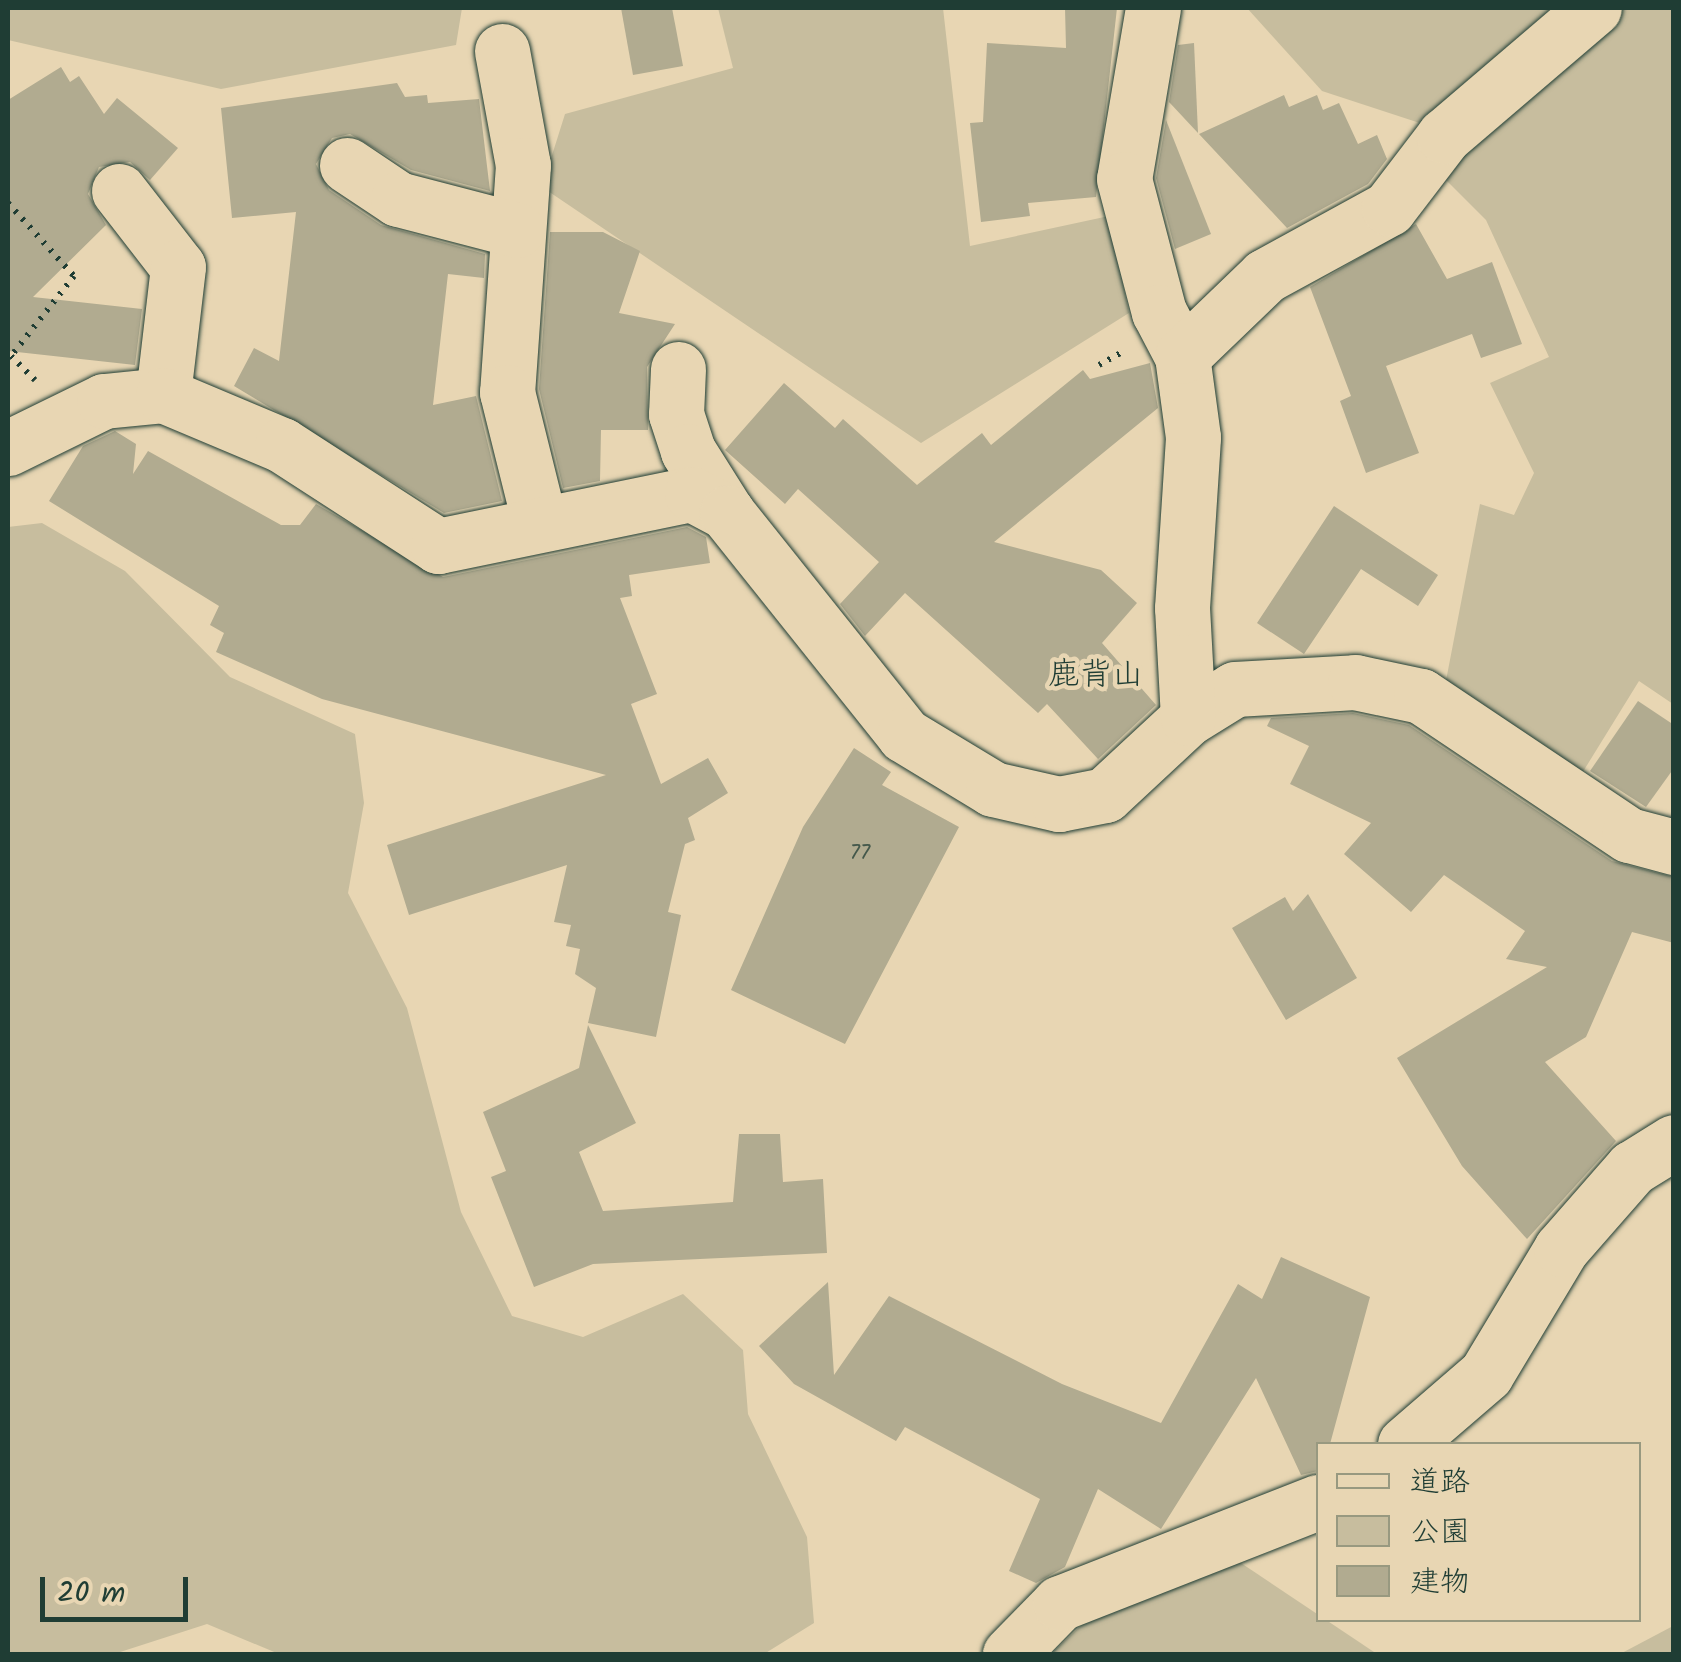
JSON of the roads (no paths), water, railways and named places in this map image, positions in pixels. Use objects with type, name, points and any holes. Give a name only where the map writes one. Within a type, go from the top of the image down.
[{"type":"street","points":[[1153,8],[1124,180],[1158,312],[1182,356],[1193,437],[1182,608],[1188,718]]},
{"type":"street","points":[[1182,356],[1265,276],[1389,208],[1444,136],[1594,8]]},
{"type":"street","points":[[502,51],[523,165],[507,392],[539,520]]},
{"type":"street","points":[[348,165],[398,198],[517,230]]},
{"type":"street","points":[[119,190],[178,267],[163,395]]},
{"type":"street","points":[[678,369],[676,414],[688,452],[728,513],[904,735],[993,789],[1059,804],[1105,795],[1188,718],[1235,689],[1292,682],[1421,696],[1629,835],[1674,846]]},
{"type":"street","points":[[8,448],[69,413],[163,395],[282,445],[438,546],[539,520],[692,494],[728,513]]},
{"type":"street","points":[[1407,1442],[1486,1374],[1561,1249],[1632,1168],[1674,1142]]},
{"type":"street","points":[[1010,1654],[1060,1603],[1316,1503]]},
{"type":"district","name":"鹿背山","points":[[1096,676]]}]
